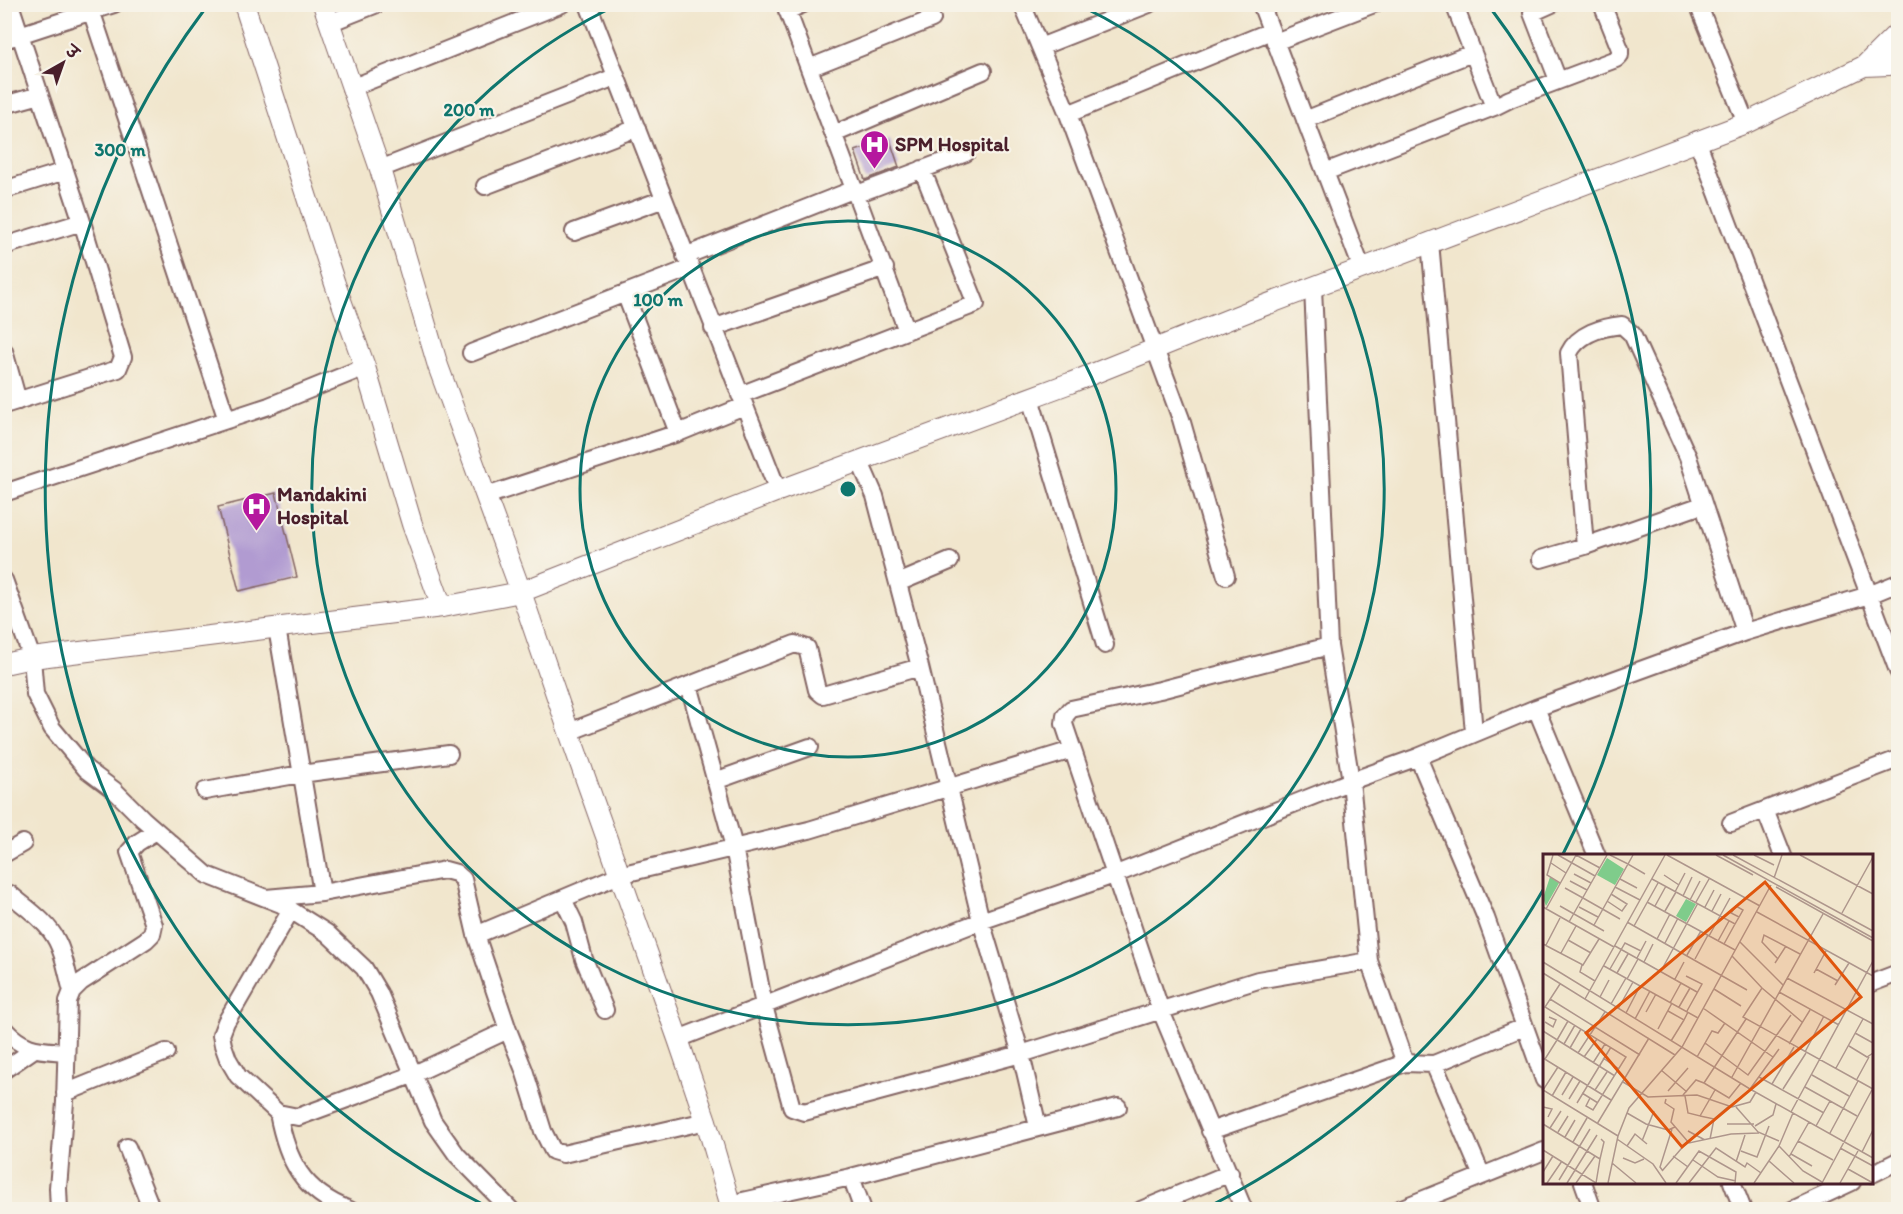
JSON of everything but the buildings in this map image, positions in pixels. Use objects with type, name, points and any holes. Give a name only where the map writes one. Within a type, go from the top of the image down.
[{"type":"street","points":[[4,351],[11,403],[118,369],[123,357],[40,95],[12,38],[10,4]]},
{"type":"street","points":[[12,38],[90,8],[114,4]]},
{"type":"street","points":[[244,4],[335,284],[365,367],[412,524],[442,607]]},
{"type":"street","points":[[377,4],[326,14],[380,169],[438,366],[521,592],[678,1039],[706,1121],[731,1207],[1118,1107]]},
{"type":"street","points":[[351,88],[562,4]]},
{"type":"street","points":[[588,4],[778,491]]},
{"type":"street","points":[[803,4],[786,8],[907,331]]},
{"type":"street","points":[[1022,4],[1068,114],[1181,419],[1226,576]]},
{"type":"street","points":[[1040,46],[1149,4]]},
{"type":"street","points":[[1261,4],[1362,270]]},
{"type":"street","points":[[1068,114],[1273,37],[1374,4]]},
{"type":"street","points":[[1454,4],[1494,107]]},
{"type":"street","points":[[1552,4],[1532,14],[1558,80]]},
{"type":"street","points":[[1325,172],[1616,59],[1620,55],[1620,49],[1602,4]]},
{"type":"street","points":[[1698,4],[1746,123]]},
{"type":"street","points":[[90,8],[227,420]]},
{"type":"street","points":[[809,68],[932,19]]},
{"type":"street","points":[[4,664],[32,658],[442,607],[521,592],[778,491],[1030,398],[1430,242],[1746,123],[1864,66],[1899,32]]},
{"type":"street","points":[[1305,120],[1472,53]]},
{"type":"street","points":[[1864,66],[1899,61]]},
{"type":"street","points":[[834,134],[983,71]]},
{"type":"street","points":[[380,169],[615,77]]},
{"type":"street","points":[[4,105],[40,95]]},
{"type":"street","points":[[485,186],[637,128]]},
{"type":"street","points":[[1697,140],[1899,671]]},
{"type":"street","points":[[471,353],[625,293],[687,262],[856,192],[966,153]]},
{"type":"street","points":[[486,496],[678,433],[742,400],[976,304],[922,169]]},
{"type":"street","points":[[4,190],[65,171]]},
{"type":"street","points":[[574,232],[664,199]]},
{"type":"street","points":[[4,246],[82,222]]},
{"type":"street","points":[[1430,242],[1474,732]]},
{"type":"street","points":[[713,328],[885,268]]},
{"type":"street","points":[[1313,288],[1329,646],[1351,781],[1368,961],[1405,1063]]},
{"type":"street","points":[[625,293],[678,433]]},
{"type":"street","points":[[1585,546],[1569,353],[1572,346],[1582,338],[1604,327],[1622,325],[1632,334],[1688,457],[1745,632]]},
{"type":"street","points":[[4,493],[269,406],[365,367]]},
{"type":"street","points":[[1030,398],[1105,645]]},
{"type":"street","points":[[860,462],[875,495],[920,667],[981,921],[1021,1054],[1038,1127]]},
{"type":"street","points":[[1541,559],[1585,546],[1702,504]]},
{"type":"street","points":[[898,583],[950,561]]},
{"type":"street","points":[[4,580],[32,658],[35,694],[52,728],[86,769],[114,790],[156,831],[207,875],[291,910],[327,933],[364,968],[379,993],[433,1121],[457,1155],[511,1209]]},
{"type":"street","points":[[678,1039],[981,921],[1114,875],[1351,781],[1418,757],[1536,708],[1745,632],[1869,595],[1899,583]]},
{"type":"street","points":[[277,628],[322,893]]},
{"type":"street","points":[[569,732],[795,644],[807,648],[817,690],[823,695],[920,667]]},
{"type":"street","points":[[1244,1209],[1161,1011],[1072,750],[1064,724],[1065,716],[1071,709],[1160,690],[1329,646]]},
{"type":"street","points":[[690,685],[734,847],[764,1006],[792,1108],[804,1112],[1021,1054],[1257,980],[1368,961]]},
{"type":"street","points":[[1536,708],[1597,854]]},
{"type":"street","points":[[716,781],[810,747]]},
{"type":"street","points":[[476,935],[619,875],[809,830],[1072,750]]},
{"type":"street","points":[[205,790],[301,774],[449,754]]},
{"type":"street","points":[[1418,757],[1486,918],[1543,1075]]},
{"type":"street","points":[[1731,823],[1899,759]]},
{"type":"street","points":[[1765,810],[1783,854]]},
{"type":"street","points":[[59,1209],[58,1188],[65,1093],[68,1001],[72,991],[81,982],[152,934],[154,925],[129,852],[137,843],[156,831]]},
{"type":"street","points":[[4,854],[23,843]]},
{"type":"street","points":[[266,898],[322,893],[445,870],[456,873],[463,879],[476,935],[543,1131],[554,1151],[563,1154],[706,1121]]},
{"type":"street","points":[[10,894],[48,927],[57,939],[72,991]]},
{"type":"street","points":[[563,899],[574,922],[584,959],[605,1010]]},
{"type":"street","points":[[291,910],[226,1022],[221,1035],[228,1059],[238,1076],[278,1113],[298,1117],[412,1075],[508,1030]]},
{"type":"street","points":[[1873,982],[1899,973]]},
{"type":"street","points":[[1210,1131],[1405,1063],[1434,1064],[1524,1027]]},
{"type":"street","points":[[4,1029],[19,1043],[33,1050],[66,1052]]},
{"type":"street","points":[[4,1070],[33,1050]]},
{"type":"street","points":[[65,1093],[166,1052]]},
{"type":"street","points":[[1434,1064],[1482,1176]]},
{"type":"street","points":[[278,1113],[283,1137],[296,1170],[319,1192],[346,1209]]},
{"type":"street","points":[[127,1147],[152,1209]]},
{"type":"street","points":[[1397,1209],[1543,1152]]},
{"type":"street","points":[[1873,1174],[1899,1161]]},
{"type":"street","points":[[1140,1209],[1230,1173]]},
{"type":"street","points":[[851,1177],[863,1209]]},
{"type":"street","points":[[1584,1184],[1593,1209]]},
{"type":"street","points":[[1732,1184],[1743,1209]]},
{"type":"street","points":[[1792,1209],[1848,1184]]},
{"type":"street","points":[[504,1209],[511,1209]]},
{"type":"place","name":"SPM Hospital","points":[[874,170]]},
{"type":"place","name":"Mandakini Hospital","points":[[256,532]]}]
